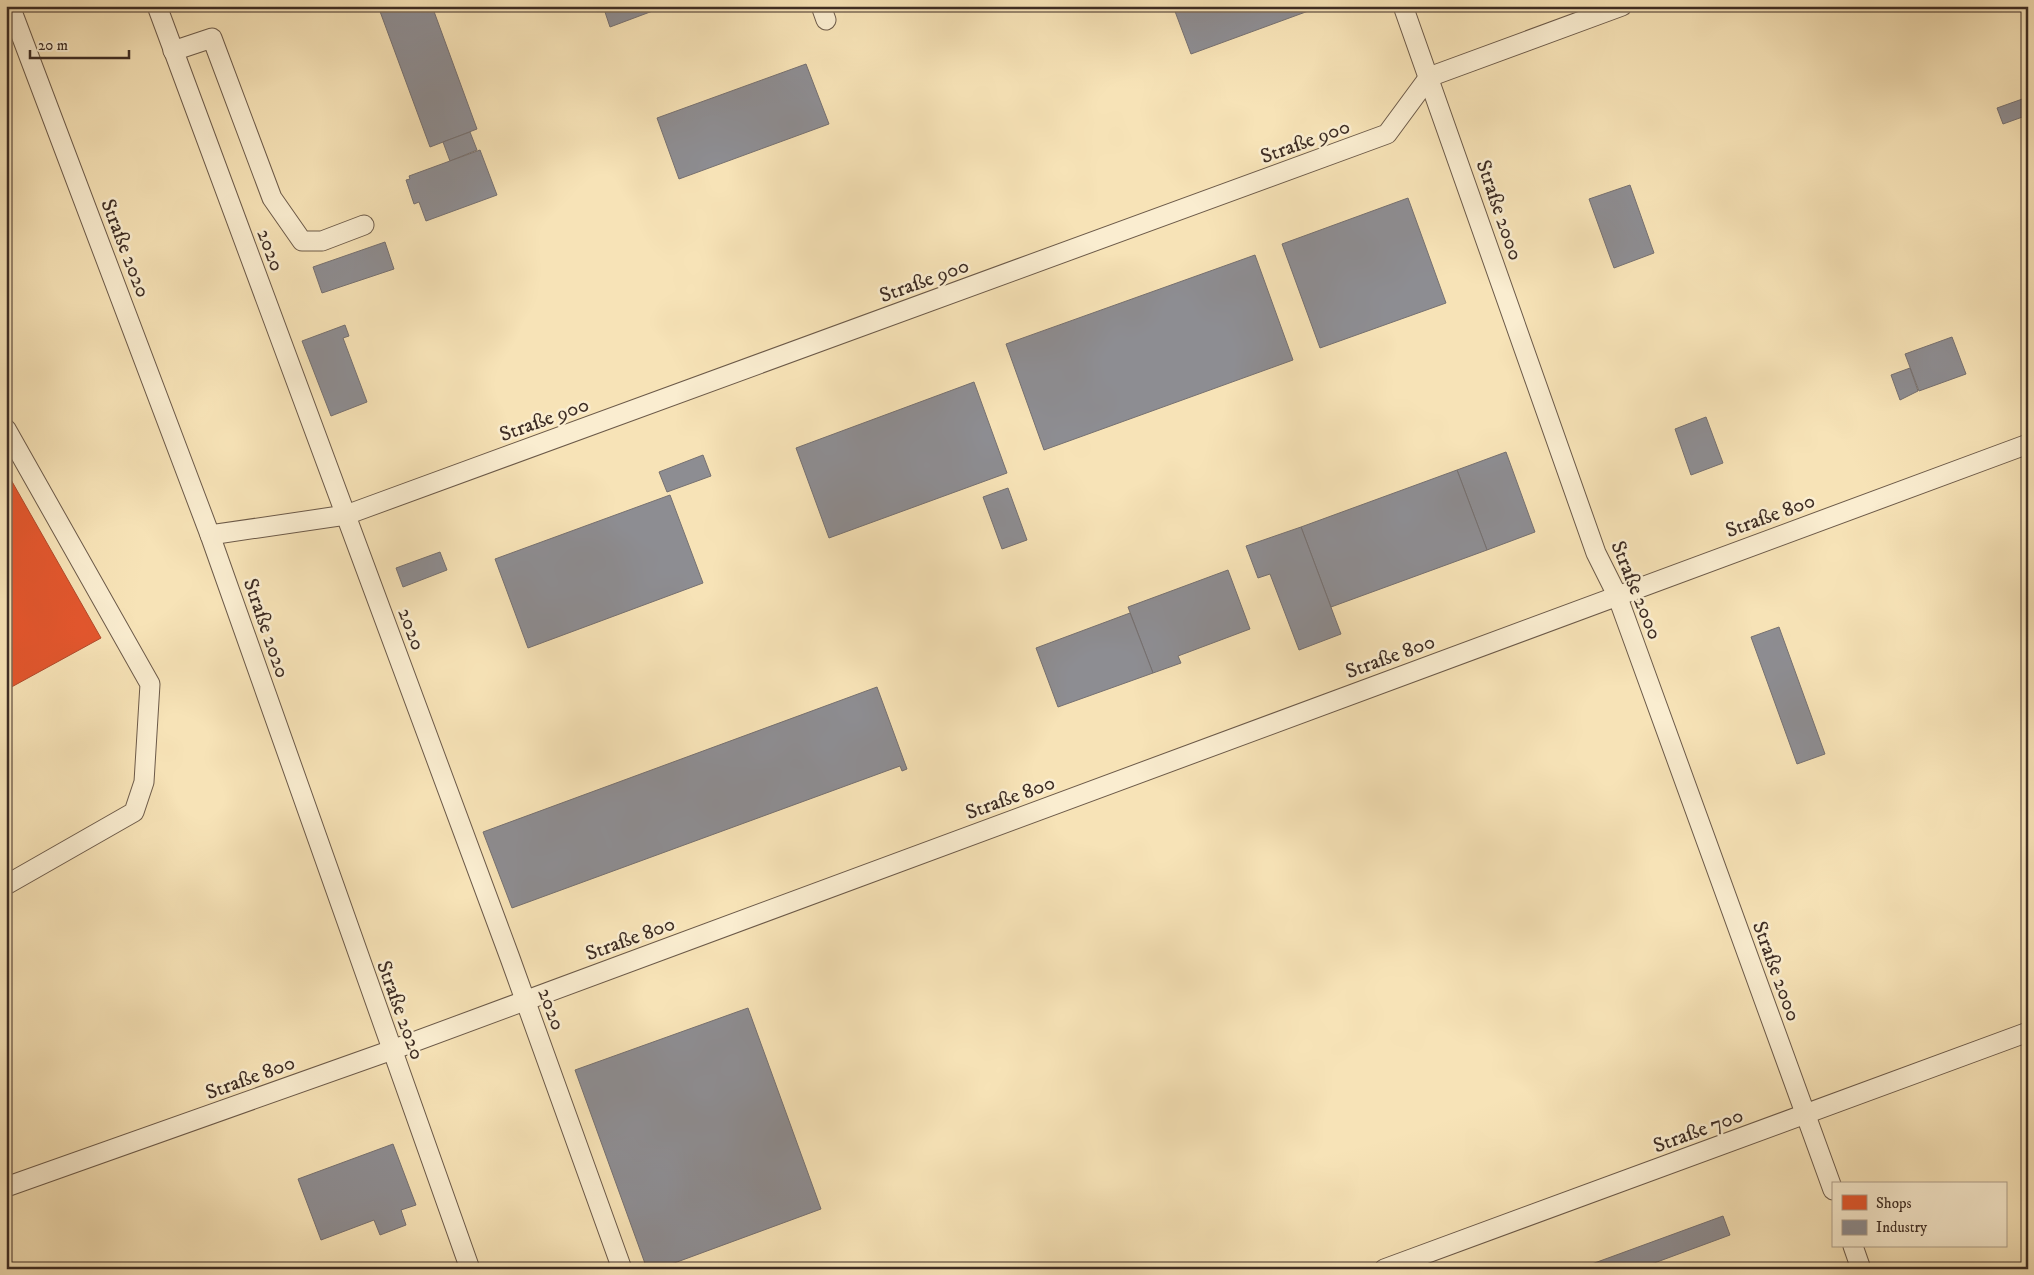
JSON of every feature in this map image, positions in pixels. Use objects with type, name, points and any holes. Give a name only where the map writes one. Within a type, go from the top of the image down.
[{"type":"lane","name":"Straße 2020","points":[[10,6],[210,535],[470,1269]]},
{"type":"lane","name":"2020","points":[[157,6],[525,1001],[622,1269]]},
{"type":"lane","name":"Straße 2000","points":[[1403,6],[1596,553],[1618,595],[1832,1187]]},
{"type":"lane","points":[[1429,77],[1622,6]]},
{"type":"lane","points":[[173,51],[212,38],[272,198],[302,241],[322,241],[364,225]]},
{"type":"lane","name":"Straße 900","points":[[210,535],[346,515],[1387,134],[1429,77]]},
{"type":"lane","points":[[6,429],[150,684],[144,782],[134,812],[6,885]]},
{"type":"lane","name":"Straße 800","points":[[6,1187],[392,1050],[2028,444]]},
{"type":"lane","name":"Straße 700","points":[[1384,1269],[2028,1032]]},
{"type":"lane","points":[[1854,1248],[1861,1269]]},
{"type":"building: Shops","points":[[6,471],[101,638],[6,690]]},
{"type":"building: Industry","points":[[378,6],[432,6],[477,129],[430,147]]},
{"type":"building: Industry","points":[[603,6],[666,6],[610,27]]},
{"type":"building: Industry","points":[[1173,6],[1322,6],[1191,54]]},
{"type":"building: Industry","points":[[806,64],[829,124],[679,179],[657,118]]},
{"type":"building: Industry","points":[[2028,97],[2028,115],[2003,124],[1997,108]]},
{"type":"building: Industry","points":[[470,132],[477,150],[450,161],[443,142]]},
{"type":"building: Industry","points":[[480,150],[497,195],[426,221],[419,202],[414,204],[406,180],[410,179],[409,176]]},
{"type":"building: Industry","points":[[1630,185],[1654,253],[1614,268],[1589,199]]},
{"type":"building: Industry","points":[[1408,198],[1446,303],[1320,348],[1282,244]]},
{"type":"building: Industry","points":[[385,242],[394,269],[322,293],[313,267]]},
{"type":"building: Industry","points":[[1255,255],[1293,360],[1044,450],[1006,344]]},
{"type":"building: Industry","points":[[345,325],[349,336],[343,338],[367,402],[331,416],[302,341]]},
{"type":"building: Industry","points":[[1952,337],[1966,374],[1919,391],[1905,354]]},
{"type":"building: Industry","points":[[1910,368],[1918,391],[1900,400],[1891,375]]},
{"type":"building: Industry","points":[[974,382],[1007,473],[829,538],[796,448]]},
{"type":"building: Industry","points":[[1706,417],[1723,463],[1691,475],[1675,429]]},
{"type":"building: Industry","points":[[1506,452],[1535,532],[1487,550],[1457,470]]},
{"type":"building: Industry","points":[[703,455],[711,476],[667,492],[659,472]]},
{"type":"building: Industry","points":[[1457,470],[1487,550],[1331,607],[1301,527]]},
{"type":"building: Industry","points":[[1008,488],[1027,540],[1002,549],[983,497]]},
{"type":"building: Industry","points":[[670,495],[703,583],[528,648],[495,559]]},
{"type":"building: Industry","points":[[1301,527],[1341,634],[1299,650],[1270,574],[1258,578],[1246,546]]},
{"type":"building: Industry","points":[[440,552],[447,570],[403,587],[396,568]]},
{"type":"building: Industry","points":[[1228,570],[1250,629],[1178,656],[1181,663],[1153,673],[1128,607]]},
{"type":"building: Industry","points":[[1130,613],[1153,673],[1058,707],[1036,648]]},
{"type":"building: Industry","points":[[1779,627],[1825,754],[1797,764],[1751,637]]},
{"type":"building: Industry","points":[[877,687],[907,769],[902,771],[900,766],[512,908],[483,832]]},
{"type":"building: Industry","points":[[748,1008],[821,1209],[658,1269],[647,1269],[575,1070]]},
{"type":"building: Industry","points":[[393,1144],[416,1205],[401,1210],[406,1225],[380,1235],[374,1220],[321,1240],[298,1179]]},
{"type":"building: Industry","points":[[1723,1216],[1730,1235],[1638,1269],[1578,1269]]}]
